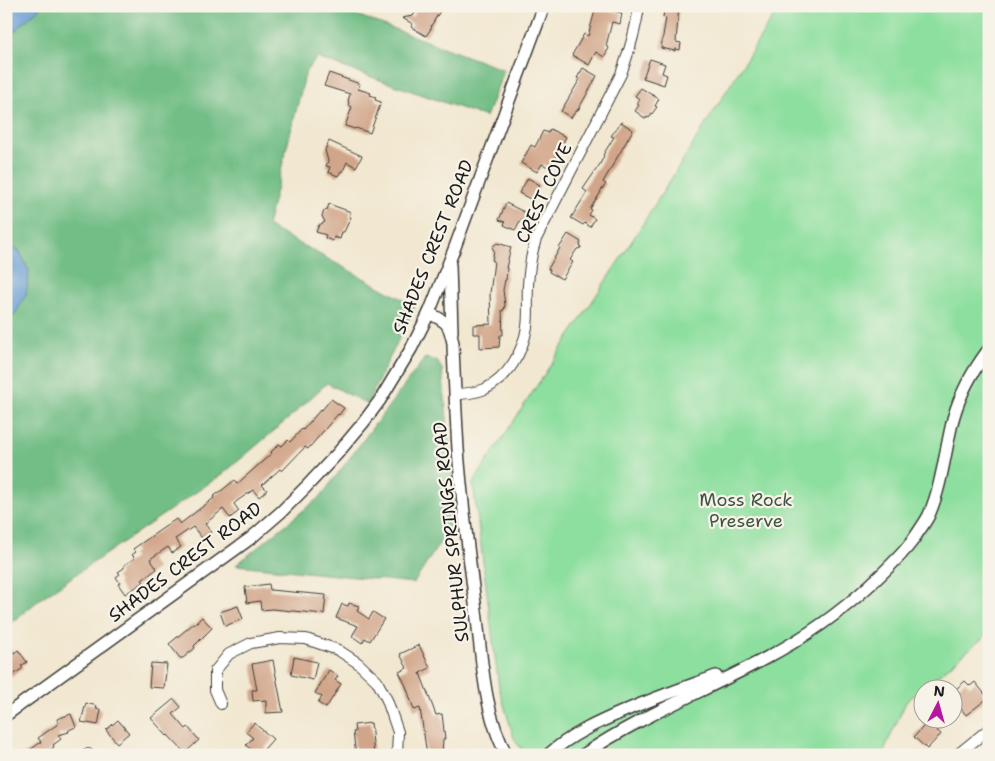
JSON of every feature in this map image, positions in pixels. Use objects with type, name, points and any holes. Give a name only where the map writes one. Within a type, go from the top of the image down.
[{"type":"street","name":"SHADES CREST ROAD","points":[[6,715],[251,538],[306,487],[363,423],[396,374],[429,313],[544,6]]},
{"type":"street","name":"CREST COVE","points":[[455,394],[476,392],[494,383],[511,366],[520,352],[527,328],[530,267],[536,239],[621,74],[631,46],[639,6]]},
{"type":"street","points":[[450,260],[452,343]]},
{"type":"street","name":"SULPHUR SPRINGS ROAD","points":[[429,313],[442,320],[450,328],[463,503],[485,683],[494,723],[507,755]]},
{"type":"street","points":[[582,755],[639,721],[767,658],[812,631],[850,604],[883,574],[911,543],[928,515],[938,485],[953,419],[977,365],[989,349]]},
{"type":"street","points":[[221,704],[215,690],[215,671],[229,654],[252,643],[280,638],[306,639],[338,650],[358,663],[377,681],[387,700],[398,732],[397,755]]},
{"type":"street","points":[[548,755],[584,730],[609,718],[659,696],[767,658]]},
{"type":"street","points":[[957,755],[989,729]]},
{"type":"green space","points":[[42,6],[360,6],[354,14],[504,70],[486,117],[317,58],[306,71],[267,226],[415,306],[367,404],[327,383],[224,473],[40,599],[6,628],[6,321],[14,316],[19,250],[6,244],[6,39]]},
{"type":"green space","name":"Moss Rock Preserve","points":[[780,6],[989,6],[989,633],[935,678],[912,678],[912,697],[906,702],[882,755],[525,755],[514,738],[499,688],[473,483],[632,241]]},
{"type":"green space","points":[[425,358],[437,361],[442,369],[457,516],[414,583],[236,565],[321,496]]},
{"type":"water","points":[[10,6],[42,6],[6,39],[6,9]]},
{"type":"water","points":[[6,244],[19,250],[29,271],[26,295],[14,316],[6,321]]},
{"type":"building","points":[[419,6],[443,6],[426,36],[411,27],[413,24],[402,18],[413,16]]},
{"type":"building","points":[[665,6],[679,6],[676,42],[681,43],[680,50],[675,49],[675,51],[661,48],[666,18],[663,17]]},
{"type":"building","points":[[596,7],[622,13],[620,24],[612,22],[606,46],[609,48],[604,57],[596,52],[589,65],[572,55],[584,34],[588,36]]},
{"type":"building","points":[[650,59],[665,64],[662,73],[667,75],[664,85],[643,78]]},
{"type":"building","points":[[583,68],[597,76],[578,110],[571,118],[561,111],[580,79],[577,78]]},
{"type":"building","points":[[329,73],[360,84],[358,89],[371,93],[370,95],[376,97],[375,100],[381,102],[370,133],[345,126],[352,107],[348,105],[350,94],[324,86]]},
{"type":"building","points":[[641,88],[659,99],[655,106],[657,107],[649,118],[647,117],[646,119],[635,111],[640,99],[635,96]]},
{"type":"building","points":[[621,122],[633,130],[603,182],[606,184],[590,209],[592,210],[589,215],[595,219],[590,227],[585,223],[583,225],[571,218],[587,192],[583,189],[600,164],[614,137],[611,136]]},
{"type":"building","points":[[550,129],[566,137],[550,168],[542,164],[537,172],[521,163],[531,145],[535,147],[543,131],[548,133]]},
{"type":"building","points":[[329,141],[362,156],[356,167],[347,162],[343,171],[338,176],[328,172],[330,167],[326,166],[328,161],[325,150]]},
{"type":"building","points":[[528,178],[540,185],[532,200],[519,193]]},
{"type":"building","points":[[506,203],[526,213],[515,230],[504,225],[505,222],[499,220]]},
{"type":"building","points":[[329,204],[351,212],[349,216],[351,217],[340,239],[334,237],[333,241],[325,238],[326,235],[316,232],[319,225],[325,222],[322,216]]},
{"type":"building","points":[[568,234],[581,242],[581,248],[577,249],[570,260],[573,262],[562,279],[549,272],[550,270],[548,269]]},
{"type":"building","points":[[497,243],[511,247],[503,290],[505,305],[504,310],[502,310],[503,335],[500,335],[499,347],[480,348],[480,334],[473,334],[473,325],[491,324],[490,294],[494,261],[492,260],[494,251],[492,247]]},
{"type":"building","points":[[331,399],[344,408],[308,449],[305,447],[282,471],[280,469],[262,485],[267,490],[259,497],[253,490],[237,501],[234,504],[239,511],[230,518],[223,509],[205,524],[211,532],[202,538],[193,527],[175,539],[181,547],[172,553],[168,547],[150,559],[157,569],[142,580],[144,582],[125,594],[118,584],[120,583],[116,577],[120,574],[118,572],[124,568],[124,565],[135,558],[132,555],[136,552],[133,549],[176,519],[180,524],[235,480],[237,484],[272,453],[279,444],[282,446],[288,440],[290,442]]},
{"type":"building","points":[[269,584],[270,590],[326,595],[324,614],[272,609],[261,610],[260,601],[247,603],[245,587]]},
{"type":"building","points":[[349,603],[359,606],[357,611],[369,619],[373,612],[384,619],[370,641],[365,638],[362,643],[352,636],[358,626],[336,618],[342,604],[348,606]]},
{"type":"building","points":[[238,606],[243,619],[225,626],[220,612]]},
{"type":"building","points":[[202,617],[212,628],[194,646],[195,648],[183,658],[180,658],[169,644]]},
{"type":"building","points":[[6,643],[14,653],[18,650],[27,662],[21,666],[23,668],[6,680]]},
{"type":"building","points":[[419,645],[430,668],[420,673],[436,715],[442,714],[445,739],[443,739],[442,755],[427,755],[420,708],[414,710],[399,672],[407,668],[400,654]]},
{"type":"building","points":[[294,657],[317,662],[313,680],[291,675]]},
{"type":"building","points":[[273,660],[283,712],[266,713],[266,700],[253,701],[252,690],[257,690],[252,664]]},
{"type":"building","points":[[151,663],[167,664],[164,688],[149,687]]},
{"type":"building","points":[[329,670],[338,676],[335,680],[341,684],[326,708],[318,703],[322,697],[315,693]]},
{"type":"building","points":[[965,681],[970,686],[975,682],[988,698],[966,715],[962,710],[962,684]]},
{"type":"building","points":[[174,699],[181,707],[173,714],[199,740],[185,753],[151,718]]},
{"type":"building","points":[[86,703],[97,706],[96,709],[101,710],[98,725],[81,722]]},
{"type":"building","points":[[71,714],[76,727],[69,732],[58,735],[61,739],[53,745],[54,747],[44,755],[23,755],[41,742],[38,738],[58,724],[57,719]]},
{"type":"building","points":[[118,720],[129,733],[117,743],[106,730]]},
{"type":"building","points":[[254,723],[273,739],[259,755],[246,745],[253,738],[246,732]]},
{"type":"building","points":[[371,723],[374,755],[356,755],[354,725]]},
{"type":"building","points":[[922,728],[940,728],[937,731],[941,734],[927,749],[914,737]]}]
